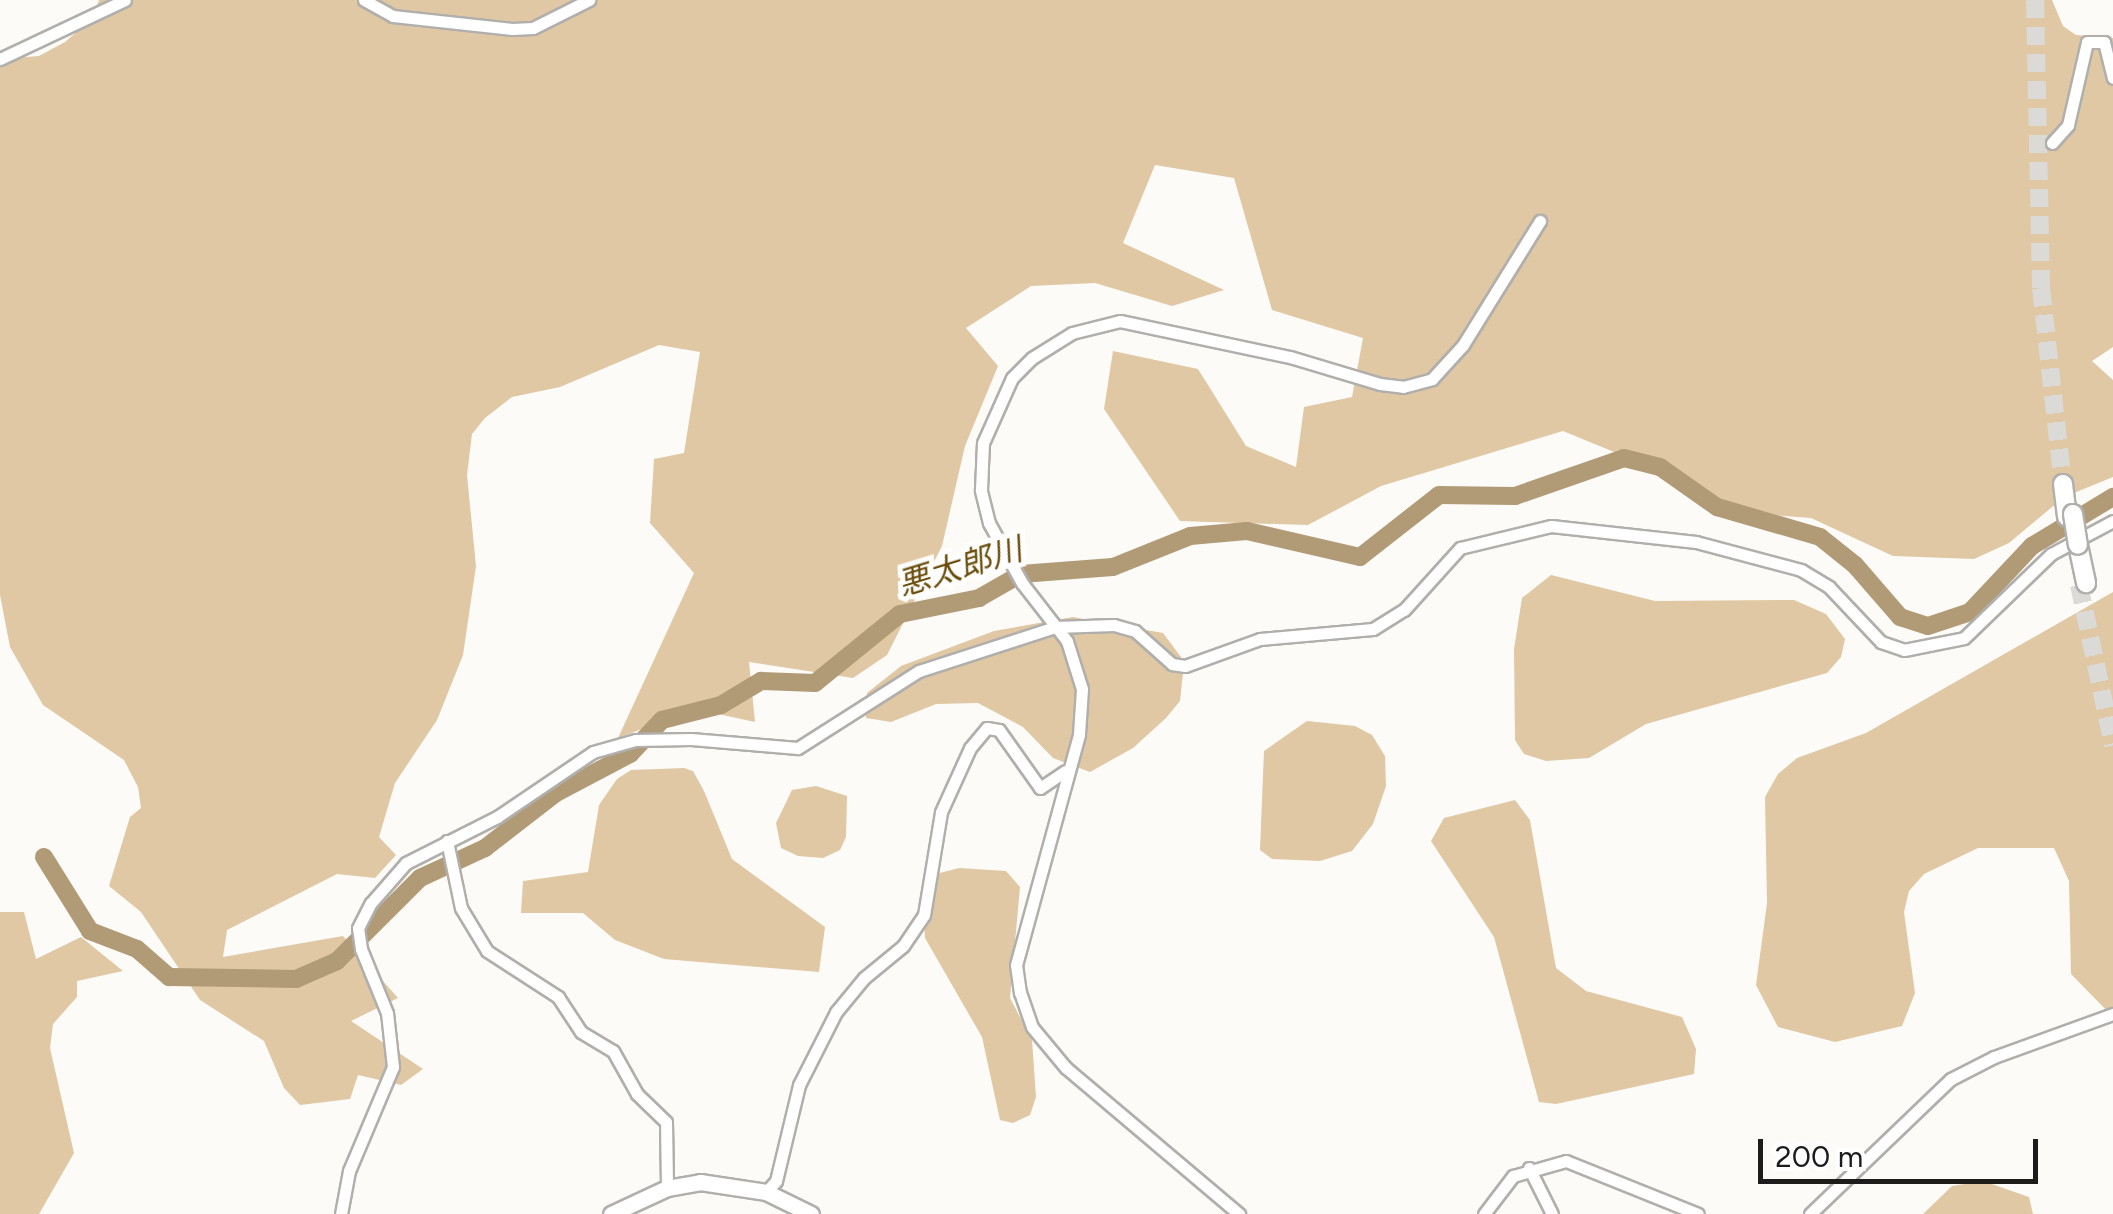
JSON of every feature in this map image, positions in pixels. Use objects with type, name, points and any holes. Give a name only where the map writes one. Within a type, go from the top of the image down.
[{"type":"highway","points":[[2066,483],[2083,584]]},
{"type":"main road","points":[[612,1214],[667,1188],[700,1182],[766,1192],[811,1214]]},
{"type":"street","points":[[0,58],[125,0]]},
{"type":"street","points":[[364,0],[393,16],[512,28],[533,28],[589,0]]},
{"type":"street","points":[[2052,143],[2068,125],[2087,42],[2104,42],[2113,78]]},
{"type":"street","points":[[1239,1214],[1066,1068],[1032,1027],[1016,964],[1068,768],[1082,689],[1071,650],[1003,552],[981,490],[983,443],[998,402],[1032,358],[1072,333],[1120,321],[1290,357],[1380,384],[1432,380],[1464,345],[1540,221]]},
{"type":"street","points":[[340,1214],[349,1171],[393,1067],[393,1035],[363,960],[358,928],[378,893],[406,864],[617,744],[691,738],[798,748],[919,671],[1054,627],[1114,625],[1135,632],[1172,664],[1195,664],[1260,639],[1373,629],[1404,610],[1460,548],[1499,534],[1583,526],[1696,542],[1801,570],[1829,588],[1881,642],[1904,650],[1964,638],[2050,554],[2113,521]]},
{"type":"street","points":[[766,1192],[776,1181],[799,1085],[836,1012],[864,978],[904,946],[924,915],[941,812],[970,748],[987,728],[998,730],[1040,788],[1050,786],[1068,768]]},
{"type":"street","points":[[447,841],[462,908],[487,951],[558,997],[581,1032],[613,1051],[637,1094],[666,1122],[667,1188]]},
{"type":"street","points":[[1810,1214],[1951,1079],[1994,1057],[2113,1014]]},
{"type":"street","points":[[1484,1214],[1500,1189],[1528,1168],[1566,1161],[1698,1214]]},
{"type":"street","points":[[1528,1168],[1552,1214]]},
{"type":"shaded area","points":[[99,0],[2052,0],[2063,26],[2076,35],[2113,38],[2113,347],[2092,361],[2113,380],[2113,477],[2064,497],[2009,543],[1974,559],[1893,556],[1811,518],[1715,511],[1679,490],[1670,475],[1563,431],[1381,486],[1308,525],[1180,521],[1104,409],[1113,351],[1198,369],[1246,446],[1296,467],[1304,407],[1352,397],[1363,338],[1272,310],[1234,178],[1155,165],[1123,243],[1224,290],[1172,306],[1095,283],[1031,286],[966,328],[998,366],[965,446],[942,546],[887,655],[853,678],[749,662],[755,722],[695,709],[618,738],[694,573],[650,523],[654,459],[684,453],[700,352],[659,345],[560,387],[512,397],[485,418],[472,434],[467,475],[476,566],[463,655],[437,720],[395,783],[379,837],[396,855],[375,878],[337,874],[227,930],[223,957],[343,936],[398,998],[351,1021],[423,1069],[401,1085],[358,1075],[350,1099],[300,1105],[284,1088],[264,1041],[200,1000],[141,912],[109,886],[130,817],[141,808],[138,787],[124,760],[43,705],[10,647],[0,595],[0,59],[39,56],[65,42],[93,18]]},
{"type":"shaded area","points":[[1551,575],[1655,601],[1794,600],[1826,614],[1845,639],[1841,657],[1827,673],[1646,724],[1589,758],[1546,761],[1524,754],[1515,740],[1514,649],[1522,598]]},
{"type":"shaded area","points":[[2113,592],[2113,1017],[2071,974],[2069,881],[2054,848],[1978,848],[1924,874],[1909,891],[1904,912],[1915,993],[1902,1026],[1835,1042],[1778,1027],[1756,985],[1767,903],[1765,797],[1778,774],[1797,758],[1866,733]]},
{"type":"shaded area","points":[[1073,617],[1163,633],[1181,657],[1183,673],[1180,701],[1166,718],[1133,748],[1090,772],[1053,758],[1023,727],[978,703],[936,704],[891,722],[866,718],[867,693],[901,666],[994,631]]},
{"type":"shaded area","points":[[1307,721],[1355,726],[1372,735],[1385,756],[1386,786],[1373,824],[1352,851],[1320,861],[1272,859],[1260,850],[1264,751]]},
{"type":"shaded area","points":[[631,770],[693,771],[704,791],[732,859],[825,927],[819,972],[664,959],[615,940],[583,913],[521,913],[523,881],[588,872],[599,805],[617,779]]},
{"type":"shaded area","points":[[816,786],[847,796],[846,837],[840,850],[823,858],[798,856],[781,848],[776,823],[792,790]]},
{"type":"shaded area","points":[[1515,800],[1530,820],[1556,968],[1586,991],[1682,1017],[1696,1049],[1694,1074],[1556,1104],[1539,1102],[1494,937],[1431,841],[1444,818]]},
{"type":"shaded area","points":[[959,868],[1006,871],[1020,887],[1010,998],[1032,1040],[1036,1097],[1030,1115],[1013,1123],[1000,1120],[982,1037],[925,938],[923,898],[936,874]]},
{"type":"shaded area","points":[[0,912],[24,912],[36,959],[81,937],[123,971],[77,981],[77,997],[53,1024],[50,1048],[74,1153],[39,1214],[0,1214]]},
{"type":"shaded area","points":[[1983,1181],[2029,1197],[2033,1214],[1923,1214],[1952,1186]]},
{"type":"waterway","name":"悪太郎川","points":[[44,857],[90,931],[137,949],[169,977],[296,979],[337,961],[420,878],[485,848],[556,793],[630,754],[662,720],[721,705],[761,681],[815,683],[900,614],[979,598],[1021,574],[1113,567],[1190,536],[1247,531],[1360,557],[1439,495],[1515,496],[1624,458],[1660,467],[1717,507],[1820,537],[1855,565],[1900,617],[1928,626],[1970,612],[2032,546],[2113,497]]},
{"type":"tunnel","points":[[2035,0],[2041,288],[2063,484]]},
{"type":"tunnel","points":[[2079,585],[2113,745]]}]
